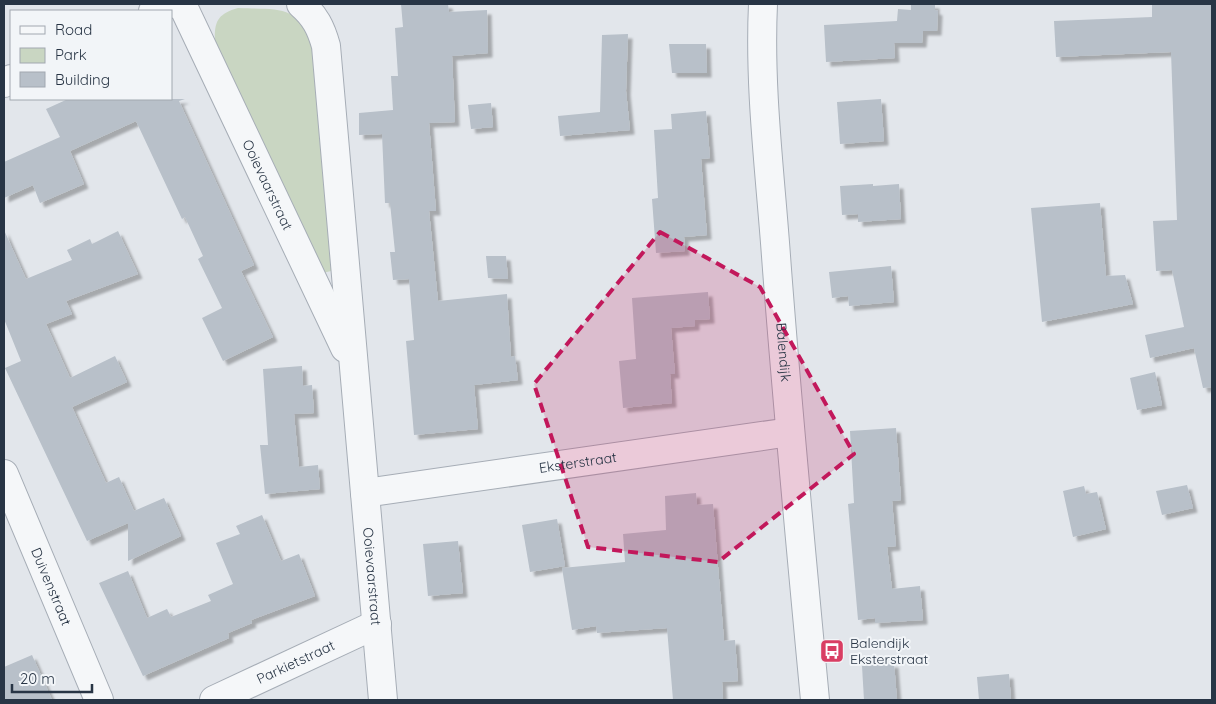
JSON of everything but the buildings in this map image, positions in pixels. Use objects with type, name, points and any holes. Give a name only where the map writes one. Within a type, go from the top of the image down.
[{"type":"street","points":[[155,10],[169,4]]},
{"type":"street","name":"Ooievaarstraat","points":[[182,4],[353,365]]},
{"type":"street","name":"Ooievaarstraat","points":[[301,4],[312,13],[320,27],[326,46],[377,624],[382,700]]},
{"type":"street","name":"Balendijk","points":[[763,4],[761,41],[765,105],[790,432],[815,700]]},
{"type":"street","name":"Eksterstraat","points":[[365,493],[790,432]]},
{"type":"street","name":"Duivenstraat","points":[[4,474],[99,700]]},
{"type":"street","name":"Parkietstraat","points":[[214,700],[377,624]]},
{"type":"highlighted area","points":[[660,232],[760,287],[854,454],[718,562],[588,547],[534,384]]},
{"type":"green space","points":[[238,8],[285,12],[301,22],[317,45],[335,261],[331,271],[323,273],[215,43],[215,30],[218,20],[225,13]]},
{"type":"place","name":"Balendijk Eksterstraat","points":[[832,651]]}]
